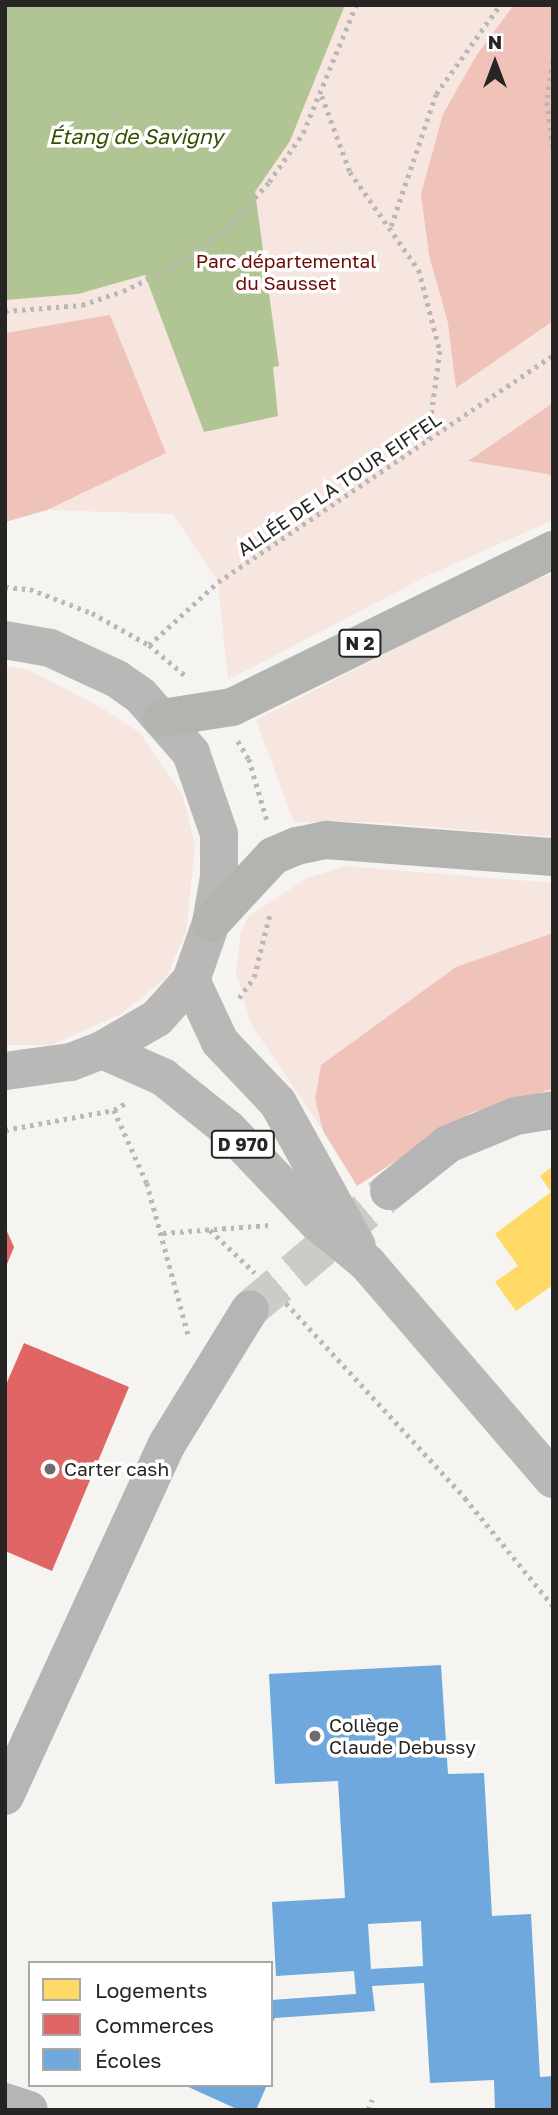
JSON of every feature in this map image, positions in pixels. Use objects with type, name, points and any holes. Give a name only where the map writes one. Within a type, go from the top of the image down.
[{"type":"highway","name":"N 2","points":[[162,718],[232,707],[553,550]]},
{"type":"highway","points":[[211,923],[273,856],[326,840],[553,857]]},
{"type":"main road","points":[[5,640],[50,648],[117,679],[162,718],[191,752],[219,834],[219,877],[211,923],[191,980],[157,1018],[102,1050],[69,1062],[5,1070]]},
{"type":"main road","name":"D 970","points":[[191,980],[212,1029],[278,1102],[367,1264]]},
{"type":"main road","name":"D 970","points":[[102,1050],[163,1077],[229,1129],[317,1222],[367,1264],[553,1479]]},
{"type":"street","points":[[389,1191],[448,1144],[516,1116],[553,1110]]},
{"type":"street","points":[[5,1796],[167,1444],[265,1296]]},
{"type":"street","points":[[5,2102],[29,2110]]},
{"type":"path","points":[[5,311],[82,305],[123,291],[173,267],[226,229],[269,182],[303,133],[322,95],[356,5]]},
{"type":"path","points":[[391,227],[436,94],[500,5]]},
{"type":"path","points":[[553,61],[547,102],[553,148]]},
{"type":"path","points":[[322,95],[350,172],[419,270],[440,351],[428,442]]},
{"type":"path","name":"ALLÉE DE LA TOUR EIFFEL","points":[[149,645],[218,582],[553,355]]},
{"type":"path","points":[[5,586],[30,589],[92,613],[149,645],[187,677],[216,710],[249,759],[265,805],[273,856],[270,925],[254,977],[212,1029]]},
{"type":"path","points":[[5,1130],[114,1110],[163,1077]]},
{"type":"path","points":[[114,1110],[147,1183],[163,1233],[191,1348]]},
{"type":"path","points":[[163,1233],[317,1222]]},
{"type":"path","points":[[210,1230],[265,1296],[465,1498],[553,1606]]},
{"type":"path","points":[[368,2110],[372,2100]]},
{"type":"green space","name":"Parc départemental du Sausset","points":[[5,5],[553,5],[553,520],[427,576],[228,680],[218,582],[173,514],[47,510],[5,522]]},
{"type":"green space","points":[[553,574],[553,837],[372,822],[294,822],[256,720],[522,584]]},
{"type":"green space","points":[[5,666],[29,670],[102,708],[140,733],[183,796],[195,846],[186,932],[166,978],[121,1014],[51,1045],[5,1045]]},
{"type":"green space","points":[[346,866],[553,883],[553,933],[456,967],[321,1065],[315,1099],[323,1131],[251,1024],[236,972],[241,932],[249,916],[307,878]]},
{"type":"shaded area","points":[[514,5],[553,5],[553,321],[456,388],[448,323],[429,255],[421,194],[443,114],[476,56]]},
{"type":"shaded area","points":[[110,315],[166,453],[47,510],[5,522],[5,333]]},
{"type":"shaded area","points":[[553,403],[553,475],[468,461]]},
{"type":"shaded area","points":[[553,933],[553,1089],[471,1113],[357,1186],[323,1131],[315,1099],[321,1065],[456,967]]},
{"type":"water","name":"Étang de Savigny","points":[[5,5],[345,5],[290,141],[255,192],[279,366],[273,367],[278,416],[204,432],[145,275],[78,294],[5,300]]},
{"type":"building: Logements","points":[[553,1166],[553,1285],[516,1311],[495,1282],[518,1266],[495,1234],[551,1192],[540,1176]]},
{"type":"building: Commerces","points":[[5,1227],[14,1247],[5,1269]]},
{"type":"building: Commerces","name":"Carter cash","points":[[24,1343],[129,1387],[52,1571],[5,1551],[5,1387]]},
{"type":"building: Écoles","points":[[441,1665],[448,1774],[484,1773],[492,1916],[531,1914],[540,2077],[553,2076],[553,2110],[495,2110],[494,2080],[430,2083],[424,1983],[372,1986],[375,2011],[275,2018],[273,2022],[273,2000],[356,1994],[354,1971],[276,1976],[272,1902],[345,1898],[338,1781],[275,1784],[269,1674]],"holes":[[[421,1921],[423,1966],[371,1969],[368,1924]]]},
{"type":"building: Écoles","points":[[188,2087],[266,2087],[256,2110],[239,2110]]},
{"type":"tunnel","points":[[250,1309],[389,1191]]},
{"type":"place","name":"Carter cash","points":[[50,1469]]},
{"type":"place","name":"Collège Claude Debussy","points":[[315,1736]]}]
